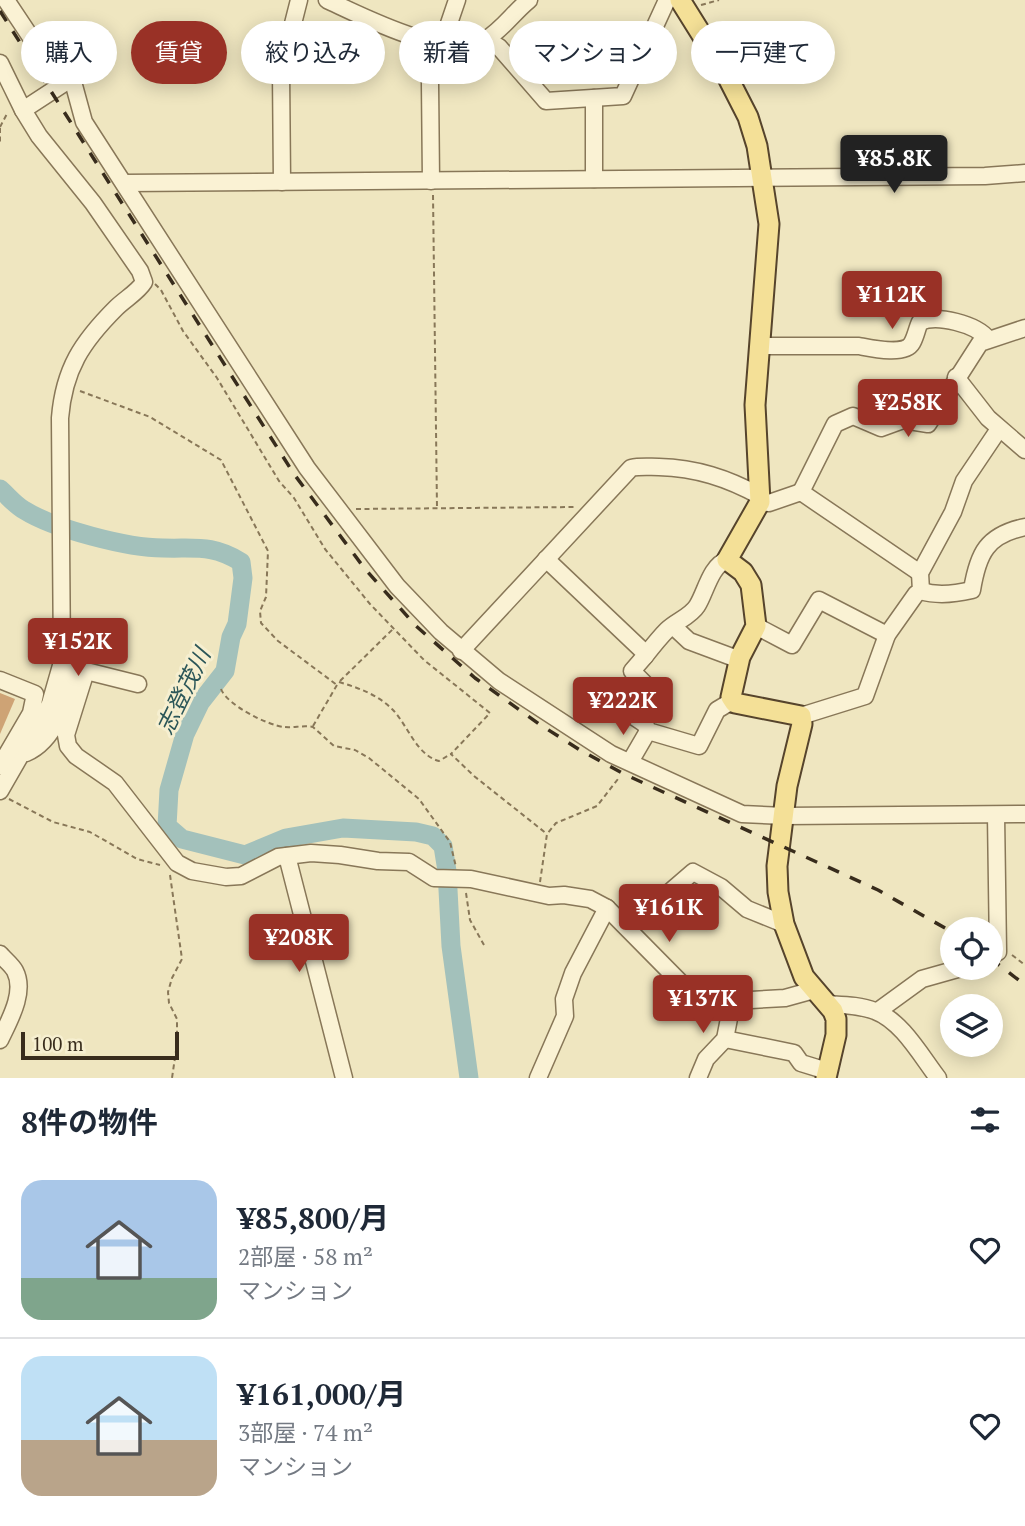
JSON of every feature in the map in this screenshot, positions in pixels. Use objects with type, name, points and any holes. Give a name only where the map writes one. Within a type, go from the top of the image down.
[{"type":"main road","points":[[684,5],[725,72],[748,117],[757,146],[769,224],[755,404],[760,499],[727,560],[743,572],[751,585],[756,626],[740,660],[731,692],[732,701],[801,716],[802,724],[787,786],[778,866],[778,892],[784,925],[804,977],[833,1011],[837,1027],[826,1074]]},
{"type":"street","points":[[6,0],[21,22]]},
{"type":"street","points":[[282,182],[281,71],[299,0]]},
{"type":"street","points":[[327,0],[356,6],[380,24],[399,31]]},
{"type":"street","points":[[448,21],[457,0]]},
{"type":"street","points":[[495,31],[530,0]]},
{"type":"street","points":[[495,45],[547,101],[622,96],[667,0]]},
{"type":"street","points":[[0,63],[39,136],[93,203],[140,271],[144,282],[96,328],[75,358],[64,387],[60,418],[63,637],[60,671],[50,705],[0,792]]},
{"type":"street","points":[[21,106],[61,84]]},
{"type":"street","points":[[74,84],[84,122],[274,420],[338,510],[397,586],[461,651],[536,707],[611,754],[742,814],[1025,814]]},
{"type":"street","points":[[430,84],[432,181]]},
{"type":"street","points":[[594,98],[594,179]]},
{"type":"street","points":[[124,183],[985,176],[1025,173]]},
{"type":"street","points":[[760,346],[905,349],[911,345],[920,322],[927,319],[965,324],[988,339]]},
{"type":"street","points":[[461,651],[631,468],[694,470],[730,481],[769,503],[802,492],[835,424],[853,416],[881,428],[904,420],[928,424],[980,343],[1025,328]]},
{"type":"street","points":[[956,377],[999,429],[1025,450]]},
{"type":"street","points":[[921,591],[920,573],[953,512],[964,481],[999,429]]},
{"type":"street","points":[[802,492],[920,573]]},
{"type":"street","points":[[921,591],[930,594],[956,594],[972,590],[976,563],[993,541],[999,534],[1025,527]]},
{"type":"street","points":[[546,559],[643,651],[645,656]]},
{"type":"street","points":[[648,731],[645,724],[627,712],[647,686],[632,671],[669,627],[696,608],[715,568],[727,560]]},
{"type":"street","points":[[801,716],[865,696],[887,635],[916,594],[921,591]]},
{"type":"street","points":[[756,626],[792,645],[819,600],[887,635]]},
{"type":"street","points":[[673,626],[689,641],[740,660]]},
{"type":"street","points":[[22,754],[37,747],[55,723],[68,693],[74,670],[138,684]]},
{"type":"street","points":[[86,671],[66,735],[68,746],[88,766],[115,783],[177,863],[203,874],[232,877],[247,873],[272,859],[325,853],[405,862],[434,878],[483,880],[549,896],[553,894],[590,899],[607,908],[684,986],[704,995],[751,1000],[821,997],[878,1011],[898,1027],[938,1078]]},
{"type":"street","points":[[0,680],[35,694],[31,713],[0,766]]},
{"type":"street","points":[[648,731],[699,746],[717,710],[732,701]]},
{"type":"street","points":[[630,762],[648,731]]},
{"type":"street","points":[[995,917],[996,815]]},
{"type":"street","points":[[288,856],[344,1078]]},
{"type":"street","points":[[626,926],[635,922],[693,872],[721,887],[747,909],[784,925]]},
{"type":"street","points":[[538,1078],[565,1016],[564,999],[573,973],[607,908]]},
{"type":"street","points":[[0,954],[15,971],[18,990],[13,1011],[0,1040]]},
{"type":"street","points":[[878,1011],[922,979],[940,973]]},
{"type":"street","points":[[698,1078],[706,1059],[725,1039],[733,998]]},
{"type":"street","points":[[725,1039],[793,1053],[801,1063],[826,1074]]},
{"type":"path","points":[[684,5],[719,0]]},
{"type":"path","points":[[0,145],[0,128],[5,115],[21,106]]},
{"type":"path","points":[[432,181],[437,509]]},
{"type":"path","points":[[64,387],[150,417],[221,460],[268,551],[265,597],[260,611],[261,623],[278,641],[338,684],[361,688],[385,702],[429,757],[439,761],[451,754],[490,713],[424,660],[361,594],[325,549],[294,498],[279,481],[217,377],[183,331],[158,284],[144,282]]},
{"type":"path","points":[[338,510],[593,507]]},
{"type":"path","points":[[313,727],[338,684],[394,628]]},
{"type":"path","points":[[221,689],[223,695],[233,704],[264,720],[284,727],[313,727],[334,746],[355,750],[369,758],[419,799],[453,848],[470,920],[484,945]]},
{"type":"path","points":[[451,754],[474,776],[547,834]]},
{"type":"path","points":[[553,894],[541,887],[540,883],[547,834],[556,823],[597,806],[618,779]]},
{"type":"path","points":[[0,792],[38,816],[90,832],[137,859],[163,866]]},
{"type":"path","points":[[170,867],[182,959],[168,992],[169,1003],[177,1019],[177,1044],[172,1078]]},
{"type":"path","points":[[1003,954],[1010,954],[1025,965]]},
{"type":"building","points":[[0,693],[15,699],[0,734]]},
{"type":"waterway","name":"志登茂川","points":[[0,489],[24,510],[72,530],[131,545],[212,550],[241,562],[243,578],[237,624],[231,637],[225,671],[200,703],[185,734],[169,790],[167,826],[182,839],[245,855],[286,838],[343,828],[416,832],[433,836],[443,846],[447,871],[451,946],[469,1078]]},
{"type":"railway","points":[[0,11],[294,474],[365,569],[416,626],[475,678],[580,750],[626,775],[878,890],[940,925]]},
{"type":"railway","points":[[1003,968],[1025,985]]}]
